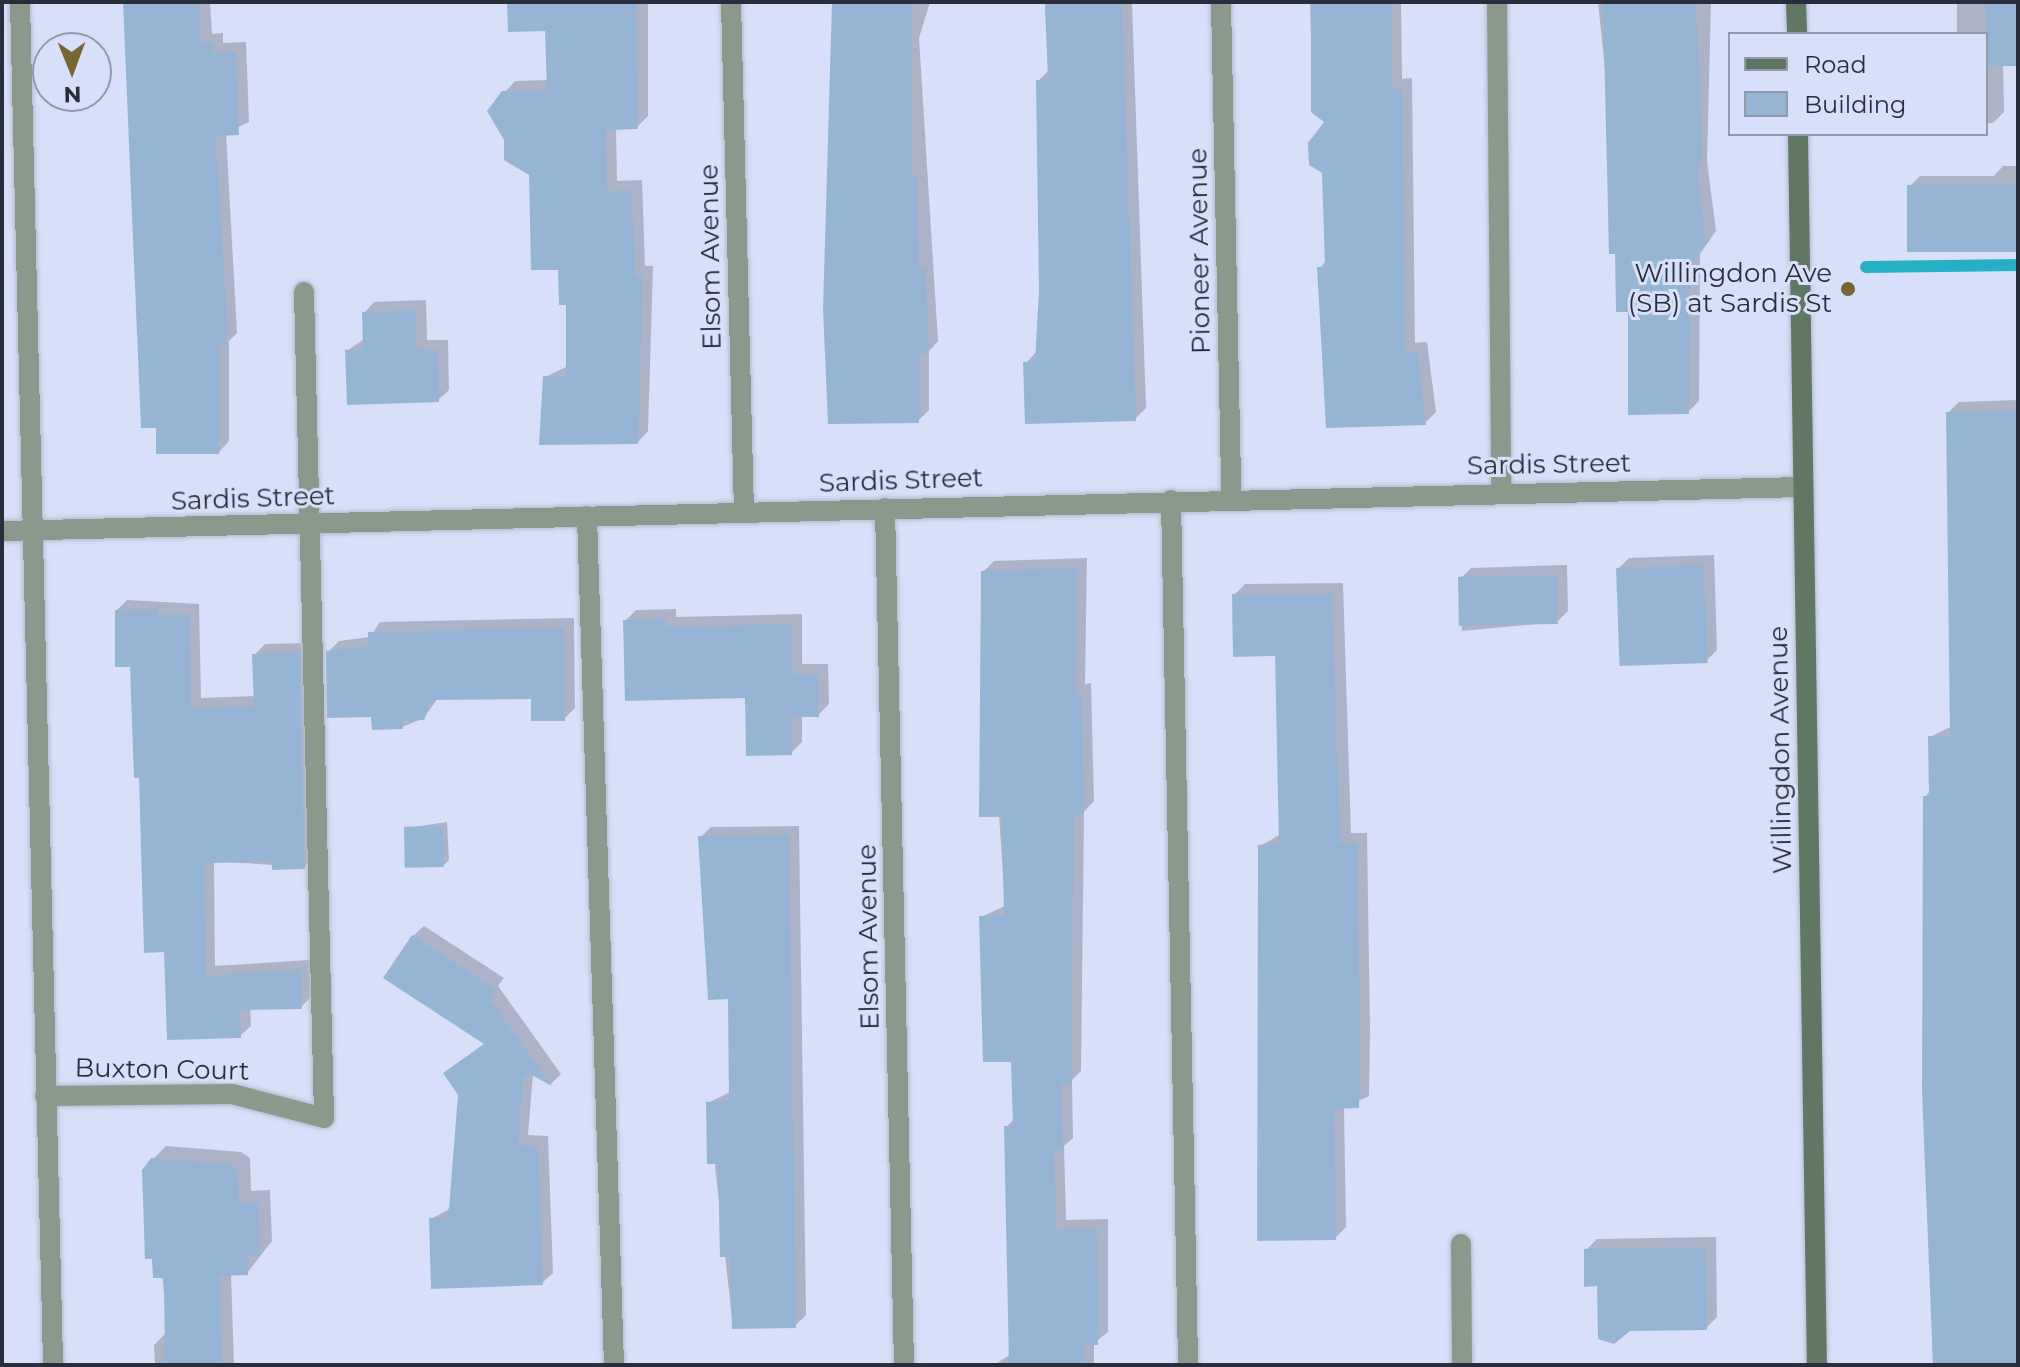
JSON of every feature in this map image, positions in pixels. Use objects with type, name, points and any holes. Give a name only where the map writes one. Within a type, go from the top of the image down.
[{"type":"main road","points":[[1796,2],[1797,32]]},
{"type":"main road","name":"Willingdon Avenue","points":[[1798,136],[1817,1365]]},
{"type":"street","points":[[20,2],[53,1365]]},
{"type":"street","name":"Elsom Avenue","points":[[731,2],[744,511]]},
{"type":"street","name":"Pioneer Avenue","points":[[1221,2],[1231,498]]},
{"type":"street","points":[[1497,2],[1501,492]]},
{"type":"street","points":[[304,292],[312,523]]},
{"type":"street","name":"Sardis Street","points":[[2,531],[1231,498],[1802,487]]},
{"type":"street","points":[[1171,500],[1188,1365]]},
{"type":"street","name":"Elsom Avenue","points":[[885,508],[904,1365]]},
{"type":"street","points":[[587,516],[614,1365]]},
{"type":"street","name":"Buxton Court","points":[[45,1096],[232,1094],[324,1118],[312,523]]},
{"type":"street","points":[[1461,1244],[1462,1365]]},
{"type":"building","points":[[123,2],[191,2],[200,7],[201,44],[213,43],[213,53],[236,52],[239,135],[216,136],[227,317],[227,346],[219,346],[219,454],[156,454],[156,428],[141,428]]},
{"type":"building","points":[[507,2],[636,2],[638,129],[606,130],[607,191],[632,190],[635,276],[643,276],[638,444],[539,445],[543,376],[566,376],[566,305],[559,305],[558,270],[531,270],[529,175],[504,160],[504,140],[487,111],[502,91],[547,90],[545,31],[508,32]]},
{"type":"building","points":[[832,2],[911,2],[912,175],[917,175],[919,269],[926,269],[928,354],[919,354],[919,423],[828,424],[823,309]]},
{"type":"building","points":[[1603,2],[1696,2],[1703,155],[1697,173],[1706,243],[1690,266],[1689,414],[1628,415],[1628,312],[1616,312],[1615,254],[1609,254]]},
{"type":"building","points":[[1986,2],[2018,2],[2018,66],[1988,66]]},
{"type":"building","points":[[1122,3],[1136,421],[1025,424],[1023,362],[1035,362],[1039,292],[1036,80],[1048,80],[1045,6]]},
{"type":"building","points":[[1391,4],[1392,89],[1402,89],[1405,353],[1417,352],[1426,425],[1326,428],[1317,267],[1325,267],[1322,173],[1309,165],[1308,143],[1324,122],[1311,112],[1311,5]]},
{"type":"building","points":[[1907,185],[2018,185],[2018,252],[1907,252]]},
{"type":"building","points":[[416,310],[417,350],[438,350],[439,402],[347,405],[345,350],[363,349],[362,312]]},
{"type":"building","points":[[2018,410],[2018,1365],[1933,1365],[1922,1092],[1923,796],[1929,796],[1928,736],[1950,736],[1946,412]]},
{"type":"building","points":[[1704,565],[1707,663],[1619,666],[1616,568]]},
{"type":"building","points":[[1077,568],[1075,694],[1081,694],[1084,814],[1074,815],[1071,1084],[1061,1084],[1063,1150],[1054,1151],[1056,1230],[1097,1229],[1098,1345],[1083,1345],[1084,1365],[1009,1365],[1004,1126],[1013,1126],[1011,1062],[983,1062],[979,916],[1004,916],[1002,817],[979,817],[981,571]]},
{"type":"building","points":[[1557,575],[1558,624],[1459,626],[1458,577]]},
{"type":"building","points":[[1232,594],[1332,594],[1340,843],[1357,843],[1360,1040],[1359,1108],[1334,1109],[1336,1240],[1257,1241],[1258,845],[1279,844],[1275,656],[1233,657]]},
{"type":"building","points":[[158,609],[158,615],[190,614],[191,708],[254,706],[252,654],[300,652],[305,869],[272,870],[272,862],[204,863],[206,976],[301,969],[302,1009],[240,1010],[241,1038],[167,1040],[164,952],[144,953],[139,778],[134,778],[130,667],[115,667],[115,610]]},
{"type":"building","points":[[666,619],[666,627],[792,624],[792,674],[818,674],[819,717],[792,717],[792,755],[746,756],[745,698],[625,701],[623,620]]},
{"type":"building","points":[[564,628],[565,721],[531,721],[531,699],[431,700],[424,720],[403,721],[403,729],[372,730],[371,717],[327,718],[326,651],[368,646],[368,632]]},
{"type":"building","points":[[443,826],[444,867],[405,868],[404,827]]},
{"type":"building","points":[[789,835],[796,1328],[732,1329],[730,1257],[720,1257],[718,1164],[707,1164],[706,1102],[729,1101],[728,999],[708,1000],[698,836]]},
{"type":"building","points":[[412,935],[494,989],[489,998],[552,1086],[530,1074],[523,1079],[518,1145],[538,1147],[543,1285],[431,1289],[429,1218],[444,1218],[449,1208],[458,1095],[443,1073],[484,1044],[383,978]]},
{"type":"building","points":[[151,1158],[228,1164],[238,1171],[239,1203],[258,1202],[260,1256],[247,1256],[248,1275],[219,1276],[222,1365],[165,1365],[164,1278],[153,1278],[152,1259],[145,1259],[142,1170]]},
{"type":"building","points":[[1705,1247],[1707,1330],[1630,1331],[1614,1344],[1598,1339],[1597,1286],[1584,1287],[1584,1249]]},
{"type":"waterway","points":[[1866,267],[2018,265]]},
{"type":"place","name":"Willingdon Ave (SB) at Sardis St","points":[[1848,289]]}]
